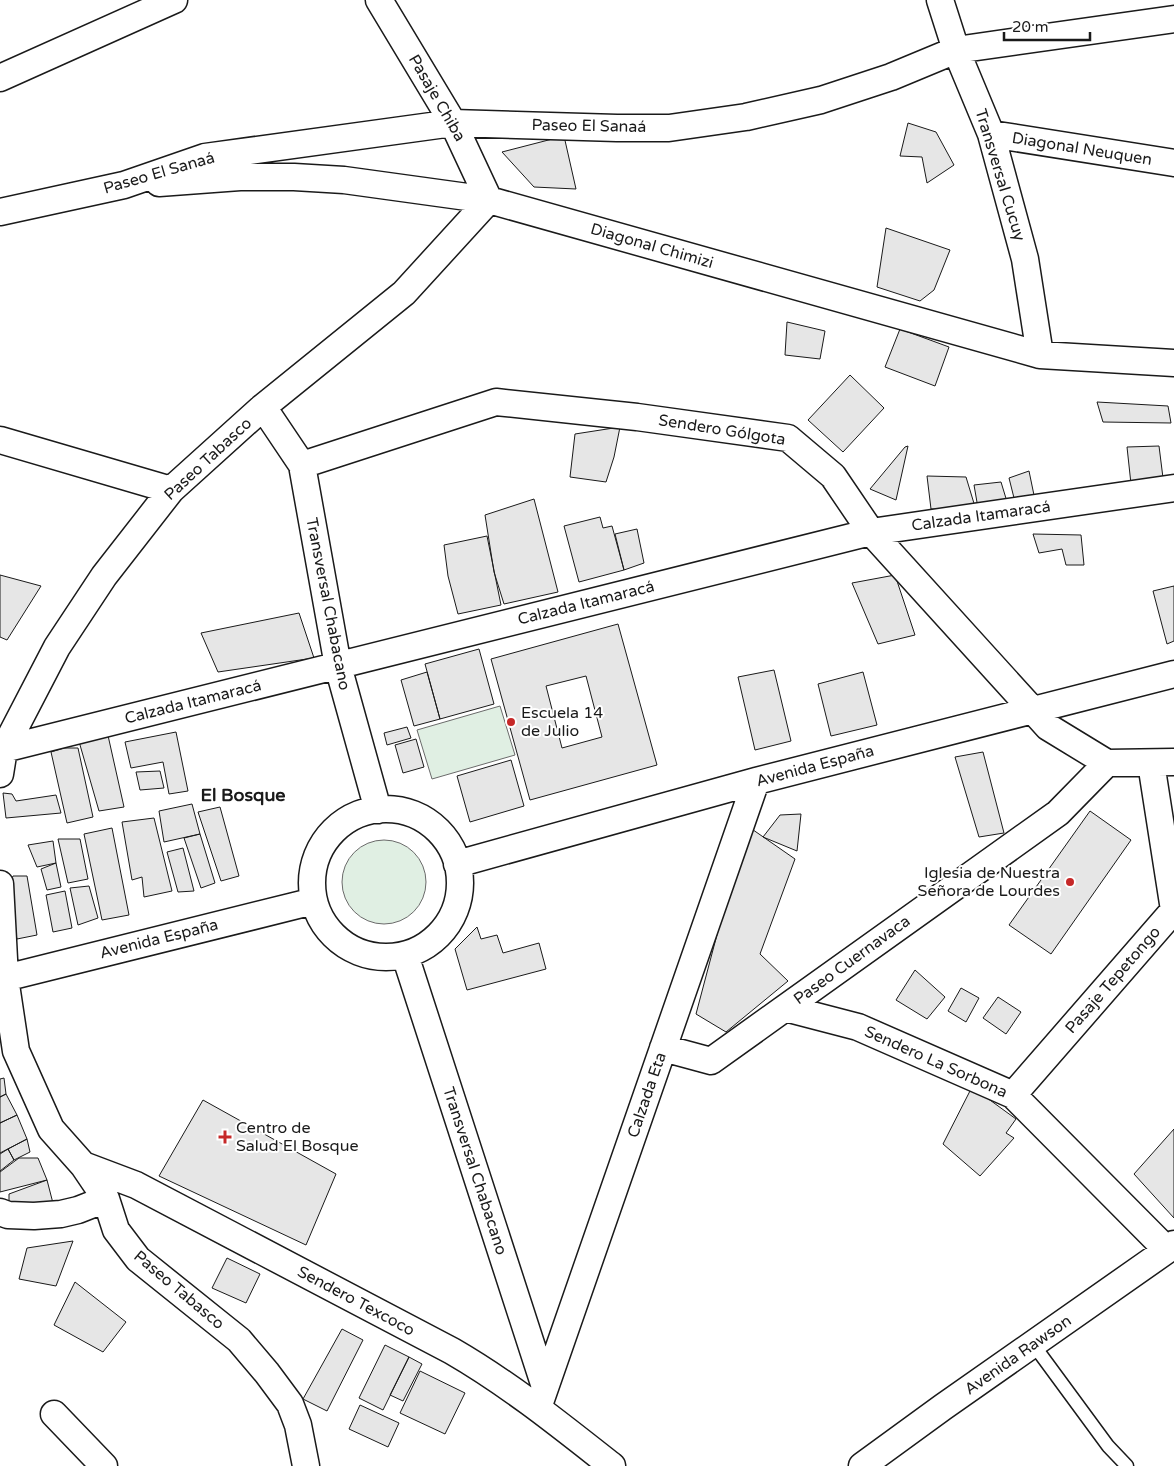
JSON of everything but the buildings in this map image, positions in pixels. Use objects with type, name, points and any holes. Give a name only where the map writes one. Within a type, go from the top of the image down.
[{"type":"street","points":[[0,78],[174,0]]},
{"type":"street","name":"Pasaje Chiba","points":[[379,0],[453,123],[489,200]]},
{"type":"street","name":"Transversal Cucuy","points":[[940,0],[956,50],[991,134],[1026,259],[1040,355]]},
{"type":"street","name":"Paseo El Sanaá","points":[[0,212],[124,185],[205,157],[453,123],[669,128],[746,117],[821,100],[882,80],[956,50],[1174,19]]},
{"type":"street","name":"Diagonal Neuquen","points":[[991,134],[1174,163]]},
{"type":"street","name":"Diagonal Chimizi","points":[[124,185],[240,177],[294,177],[344,180],[489,200],[1040,355],[1174,363]]},
{"type":"street","name":"Paseo Tabasco","points":[[0,774],[4,749],[57,646],[104,576],[171,490],[263,407],[404,293],[489,200]]},
{"type":"street","name":"Sendero Gólgota","points":[[302,465],[496,402],[637,416],[788,438],[833,476],[871,532],[1048,727],[1107,763]]},
{"type":"street","name":"Transversal Chabacano","points":[[263,407],[302,465],[338,666],[378,810]]},
{"type":"street","points":[[0,440],[171,490]]},
{"type":"street","name":"Calzada Itamaracá","points":[[4,749],[871,532],[1174,488]]},
{"type":"street","name":"Avenida España","points":[[457,864],[756,781],[1174,674]]},
{"type":"street","points":[[1107,763],[1163,762]]},
{"type":"street","name":"Pasaje Tepetongo","points":[[1013,1095],[1174,910],[1163,762]]},
{"type":"street","name":"Paseo Cuernavaca","points":[[785,1008],[1058,813],[1107,763]]},
{"type":"street","name":"Calzada Eta","points":[[542,1398],[756,781]]},
{"type":"street","points":[[378,810],[399,810],[419,817],[436,829],[449,845],[457,864],[460,887],[455,910],[444,930],[426,946],[405,955],[381,957],[358,952],[338,940],[323,922],[314,900],[312,883],[314,865],[321,848],[331,834],[344,822],[360,814],[378,810]]},
{"type":"street","name":"Paseo Tabasco","points":[[0,884],[5,978],[16,1051],[51,1129],[84,1165],[106,1199],[116,1230],[138,1259],[239,1340],[268,1373],[290,1404],[298,1425],[306,1466]]},
{"type":"street","name":"Avenida España","points":[[5,978],[314,900]]},
{"type":"street","name":"Transversal Chabacano","points":[[405,955],[542,1398]]},
{"type":"street","points":[[663,1048],[711,1061],[785,1008]]},
{"type":"street","name":"Sendero La Sorbona","points":[[785,1008],[858,1027],[1013,1095],[1172,1249]]},
{"type":"street","name":"Sendero Texcoco","points":[[84,1165],[136,1185],[452,1351],[498,1380],[542,1398],[612,1466]]},
{"type":"street","points":[[0,1212],[8,1215],[34,1216],[61,1214],[106,1199]]},
{"type":"street","name":"Avenida Rawson","points":[[862,1466],[1033,1344],[1172,1249]]},
{"type":"street","points":[[54,1414],[104,1466]]},
{"type":"lane","points":[[1033,1344],[1108,1446],[1127,1466]]},
{"type":"green space","points":[[500,706],[515,755],[432,779],[417,730]]},
{"type":"green space","points":[[376,840],[392,840],[408,847],[419,858],[426,874],[423,898],[414,912],[408,917],[392,924],[376,924],[360,917],[349,906],[342,890],[342,874],[349,858],[360,847]]},
{"type":"place","name":"Escuela 14 de Julio","points":[[511,722]]},
{"type":"place","name":"Iglesia de Nuestra Señora de Lourdes","points":[[1070,882]]},
{"type":"place","name":"Centro de Salud El Bosque","points":[[225,1137]]},
{"type":"district","name":"El Bosque","points":[[243,795]]}]
